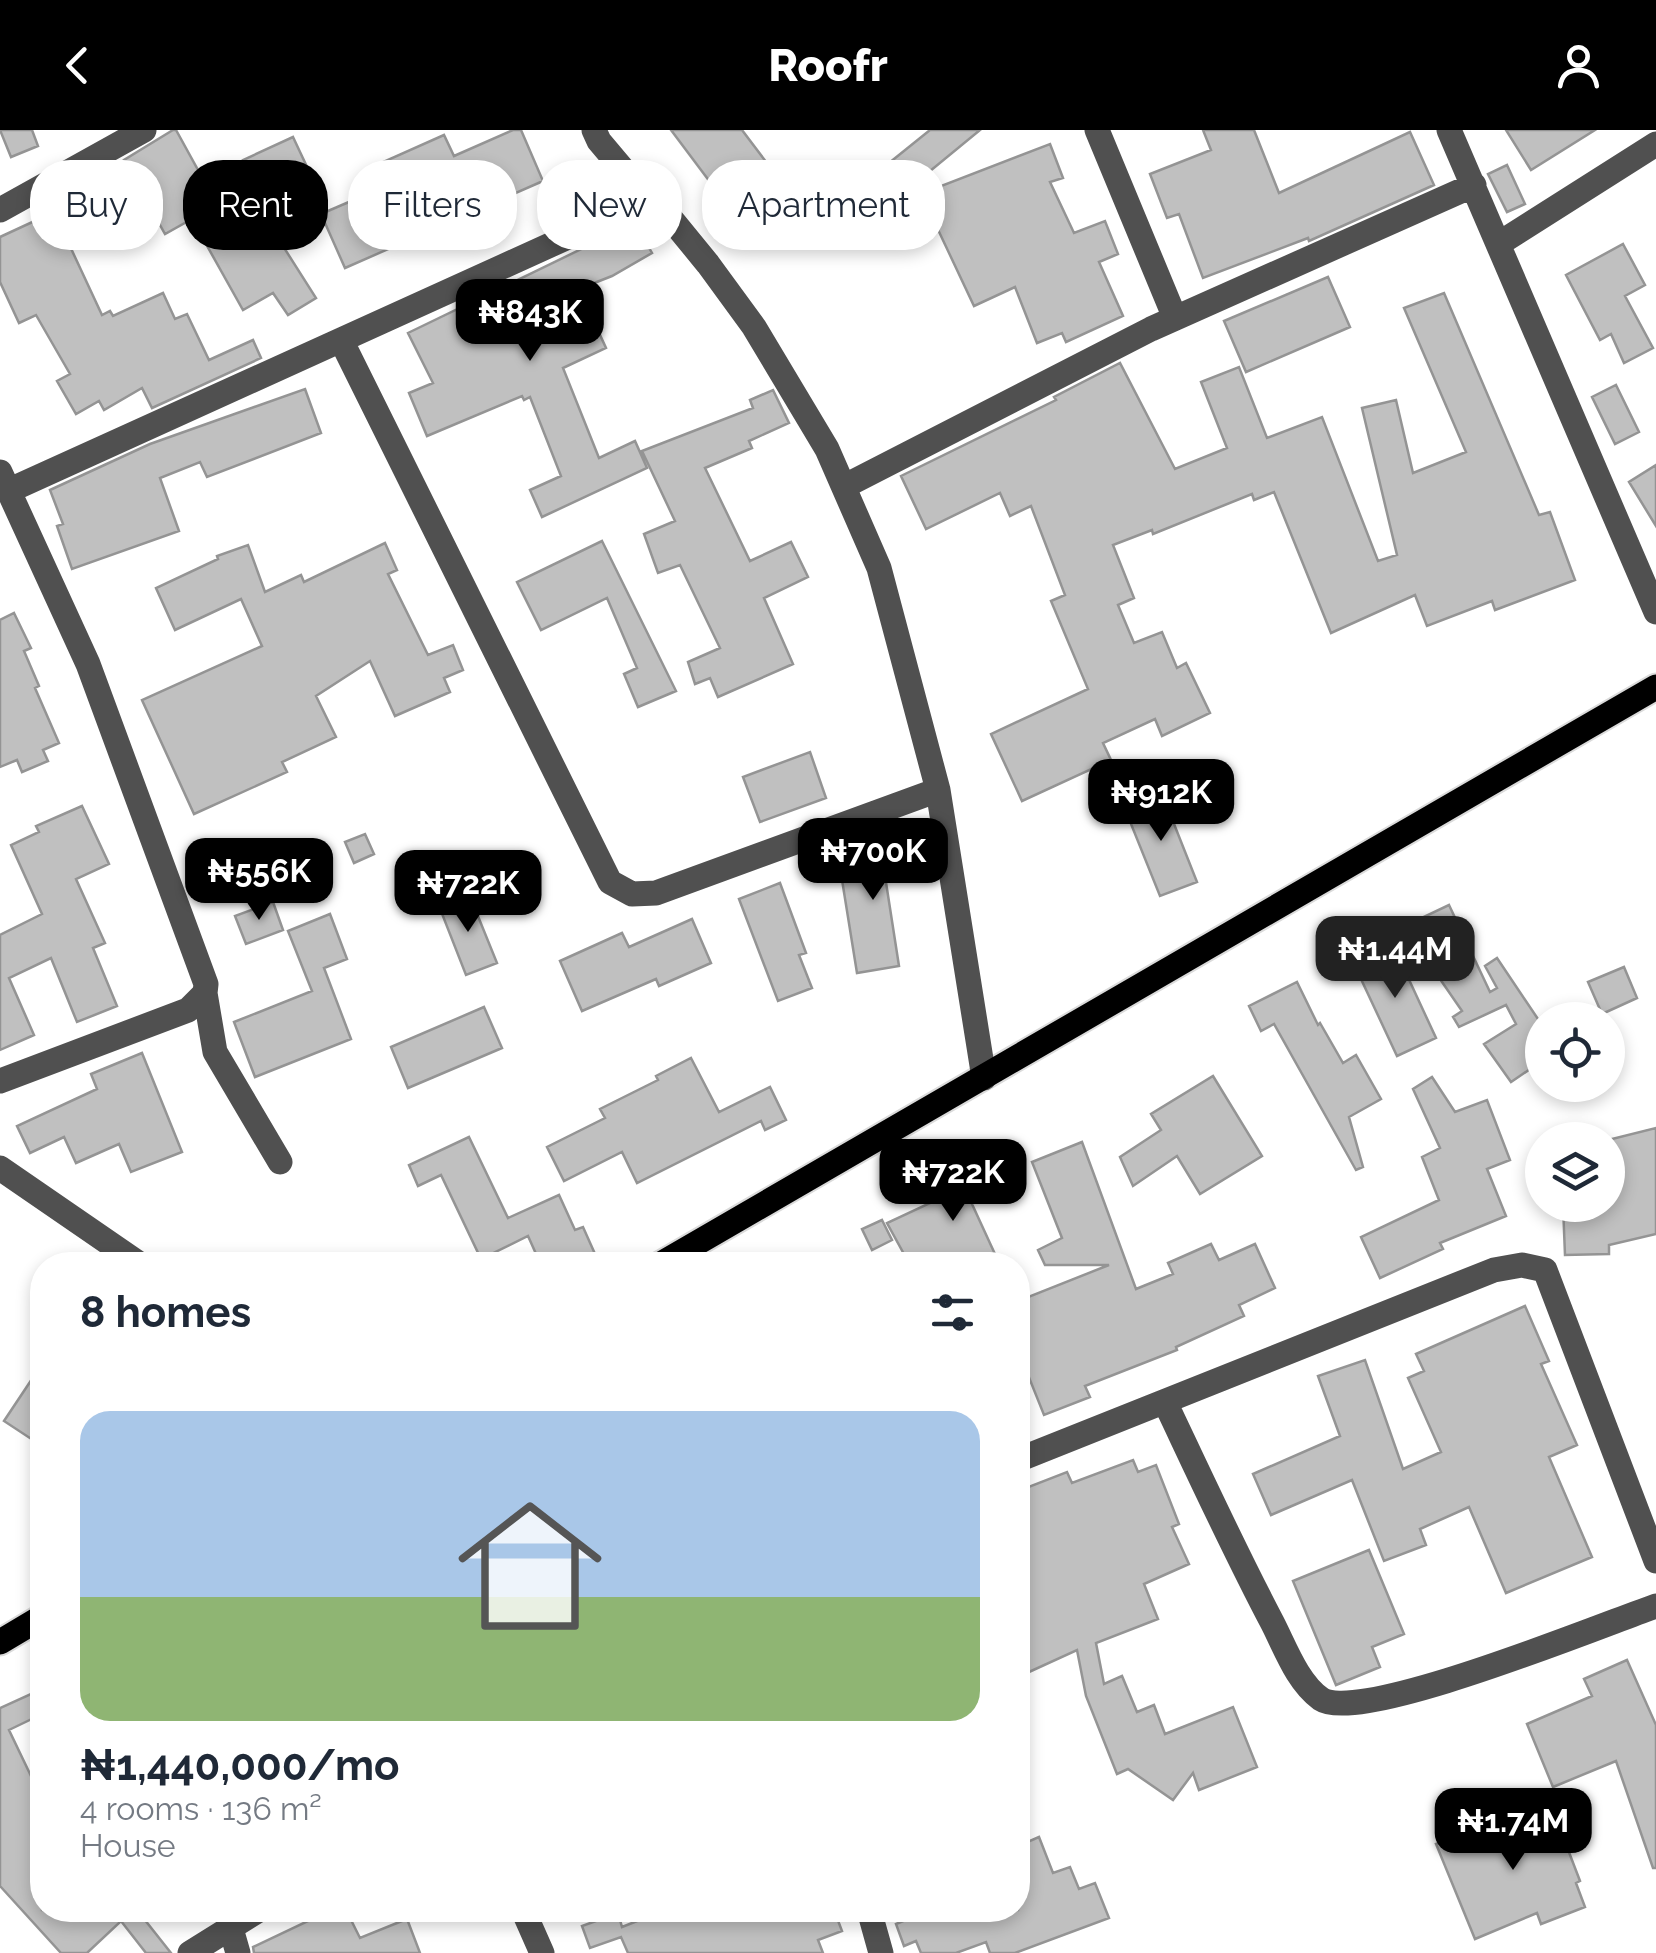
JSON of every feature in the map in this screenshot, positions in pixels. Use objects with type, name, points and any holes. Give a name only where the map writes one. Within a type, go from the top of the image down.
[{"type":"main road","points":[[682,1252],[1655,690]]},
{"type":"main road","points":[[0,1642],[30,1624]]},
{"type":"street","points":[[0,210],[144,130]]},
{"type":"street","points":[[594,130],[615,160]]},
{"type":"street","points":[[1097,130],[1175,318]]},
{"type":"street","points":[[1450,130],[1656,612]]},
{"type":"street","points":[[1500,244],[1656,144]]},
{"type":"street","points":[[845,486],[1175,318],[1474,184]]},
{"type":"street","points":[[682,234],[754,327],[827,449],[879,568],[938,790],[984,1078]]},
{"type":"street","points":[[280,1162],[215,1052],[202,968],[88,664],[4,481],[341,340],[539,250]]},
{"type":"street","points":[[341,340],[610,882],[632,894],[656,893],[938,790]]},
{"type":"street","points":[[0,1081],[188,1010],[205,992]]},
{"type":"street","points":[[0,1168],[123,1252]]},
{"type":"street","points":[[1030,1455],[1494,1270],[1522,1265],[1545,1270],[1656,1562]]},
{"type":"street","points":[[1165,1402],[1280,1639],[1298,1672],[1322,1700],[1348,1705],[1416,1691],[1656,1606]]},
{"type":"street","points":[[190,1953],[236,1922]]},
{"type":"street","points":[[528,1922],[542,1953]]},
{"type":"street","points":[[872,1922],[881,1953]]},
{"type":"street","points":[[230,1925],[238,1953]]},
{"type":"building","points":[[0,130],[32,130],[38,146],[11,157]]},
{"type":"building","points":[[176,130],[193,160],[183,160],[183,224],[165,234],[163,230],[163,160],[124,160]]},
{"type":"building","points":[[521,130],[537,167],[537,184],[517,192],[517,160],[388,160],[444,135],[454,156]]},
{"type":"building","points":[[671,130],[742,130],[765,160],[702,160],[702,171]]},
{"type":"building","points":[[930,130],[980,130],[943,160],[893,160]]},
{"type":"building","points":[[1203,130],[1254,130],[1279,193],[1410,132],[1434,185],[1309,241],[1308,238],[1203,278],[1179,214],[1167,218],[1150,174],[1211,150]]},
{"type":"building","points":[[1506,130],[1595,130],[1531,170]]},
{"type":"building","points":[[293,137],[304,160],[243,160]]},
{"type":"building","points":[[1050,144],[1063,178],[1050,182],[1074,233],[1105,221],[1118,254],[1099,262],[1123,316],[1066,342],[1062,333],[1037,343],[1015,287],[974,306],[945,244],[945,184]]},
{"type":"building","points":[[1507,165],[1525,204],[1507,212],[1488,174]]},
{"type":"building","points":[[348,202],[348,250],[386,250],[345,268],[328,230],[328,211]]},
{"type":"building","points":[[30,223],[30,250],[72,250],[102,315],[110,311],[113,316],[163,293],[175,319],[187,314],[209,360],[253,340],[261,358],[152,408],[142,388],[104,410],[99,401],[76,414],[57,381],[70,374],[36,315],[19,323],[0,282],[0,237]]},
{"type":"building","points":[[1623,244],[1645,285],[1625,296],[1653,348],[1624,363],[1611,334],[1600,340],[1566,275]]},
{"type":"building","points":[[209,250],[285,250],[316,298],[288,315],[273,293],[243,310]]},
{"type":"building","points":[[579,250],[650,250],[652,253],[612,276],[579,289],[606,348],[563,368],[599,458],[635,441],[647,468],[542,517],[530,490],[561,476],[530,397],[524,400],[522,396],[427,436],[409,393],[433,383],[408,333]]},
{"type":"building","points":[[1328,277],[1350,327],[1246,372],[1224,321]]},
{"type":"building","points":[[1444,293],[1539,515],[1550,512],[1575,580],[1495,610],[1492,601],[1427,626],[1415,595],[1331,633],[1274,492],[1254,500],[1252,494],[1153,534],[1152,530],[1113,545],[1134,598],[1118,605],[1134,643],[1162,632],[1177,668],[1186,663],[1210,713],[1162,736],[1155,719],[1103,743],[1111,760],[1022,801],[991,734],[1088,689],[1051,601],[1065,595],[1031,506],[1010,516],[1000,493],[926,529],[901,476],[1056,400],[1054,397],[1120,363],[1175,469],[1227,448],[1201,382],[1239,367],[1267,438],[1322,417],[1378,561],[1397,555],[1362,408],[1396,400],[1413,473],[1466,452],[1404,308]]},
{"type":"building","points":[[1616,385],[1639,432],[1615,444],[1592,397]]},
{"type":"building","points":[[305,389],[321,433],[207,477],[200,462],[160,478],[179,531],[72,569],[57,526],[63,524],[50,490],[150,444]]},
{"type":"building","points":[[773,390],[789,423],[749,441],[752,448],[705,468],[750,561],[791,542],[808,577],[764,598],[793,664],[718,697],[710,678],[695,684],[688,662],[720,648],[680,565],[658,573],[644,534],[675,521],[642,451],[753,408],[750,400]]},
{"type":"building","points":[[1656,465],[1656,526],[1629,482]]},
{"type":"building","points":[[602,541],[676,691],[638,707],[624,674],[637,668],[607,598],[541,630],[517,582]]},
{"type":"building","points":[[385,543],[397,570],[388,574],[428,655],[453,645],[463,670],[444,678],[450,692],[395,716],[370,661],[316,696],[336,737],[282,762],[287,772],[194,814],[142,700],[262,646],[241,599],[175,630],[156,588],[218,559],[217,556],[248,545],[265,592],[301,575],[304,582]]},
{"type":"building","points":[[14,613],[31,648],[24,651],[39,686],[35,688],[59,743],[43,750],[48,761],[22,772],[17,760],[0,767],[0,620]]},
{"type":"building","points":[[810,752],[826,798],[760,822],[743,777]]},
{"type":"building","points":[[1159,786],[1197,882],[1160,896],[1127,814],[1145,807],[1140,794]]},
{"type":"building","points":[[82,806],[109,864],[76,879],[105,943],[93,948],[117,1006],[77,1022],[51,958],[9,978],[34,1035],[0,1050],[0,935],[42,914],[11,845],[39,832],[36,826]]},
{"type":"building","points":[[365,834],[374,854],[354,863],[345,842]]},
{"type":"building","points":[[912,843],[917,871],[885,876],[899,966],[857,973],[838,855]]},
{"type":"building","points":[[780,883],[806,953],[799,955],[812,988],[778,1001],[739,899]]},
{"type":"building","points":[[469,894],[497,963],[466,975],[439,906]]},
{"type":"building","points":[[273,902],[283,930],[246,944],[235,916]]},
{"type":"building","points":[[1449,905],[1490,992],[1497,988],[1485,966],[1497,958],[1527,1002],[1525,1073],[1511,1082],[1484,1044],[1516,1024],[1506,1005],[1459,1027],[1453,1017],[1462,1011],[1411,937],[1420,932],[1415,921]]},
{"type":"building","points":[[330,914],[347,959],[324,968],[351,1039],[255,1077],[234,1022],[312,991],[288,931]]},
{"type":"building","points":[[692,919],[711,963],[659,986],[656,979],[582,1011],[560,961],[622,933],[629,947]]},
{"type":"building","points":[[1393,945],[1436,1038],[1397,1056],[1354,964]]},
{"type":"building","points":[[1624,967],[1637,998],[1625,1003],[1597,1002],[1588,982]]},
{"type":"building","points":[[1297,982],[1343,1063],[1356,1055],[1381,1099],[1349,1117],[1363,1167],[1356,1170],[1274,1024],[1261,1031],[1249,1006]]},
{"type":"building","points":[[484,1007],[502,1048],[408,1088],[391,1047]]},
{"type":"building","points":[[142,1053],[182,1152],[131,1172],[119,1144],[76,1163],[64,1137],[30,1153],[17,1126],[97,1089],[91,1074]]},
{"type":"building","points":[[691,1058],[719,1112],[770,1087],[786,1120],[765,1130],[761,1121],[637,1183],[622,1152],[564,1181],[547,1147],[605,1118],[600,1109],[658,1080],[656,1076]]},
{"type":"building","points":[[1213,1076],[1262,1156],[1200,1194],[1177,1156],[1133,1186],[1120,1157],[1161,1130],[1151,1114]]},
{"type":"building","points":[[1432,1077],[1455,1112],[1487,1100],[1510,1160],[1487,1169],[1506,1216],[1440,1243],[1443,1249],[1380,1278],[1361,1237],[1439,1200],[1422,1157],[1440,1148],[1413,1089]]},
{"type":"building","points":[[1656,1128],[1656,1234],[1609,1245],[1609,1254],[1565,1255],[1564,1222],[1625,1222],[1625,1136]]},
{"type":"building","points":[[469,1137],[508,1218],[559,1195],[575,1230],[583,1227],[594,1252],[535,1252],[528,1236],[495,1252],[478,1252],[441,1175],[418,1186],[409,1165]]},
{"type":"building","points":[[1082,1142],[1136,1289],[1173,1274],[1168,1263],[1211,1244],[1219,1260],[1255,1244],[1275,1288],[1239,1305],[1244,1316],[1176,1347],[1177,1350],[1085,1386],[1090,1397],[1044,1415],[1030,1380],[1030,1296],[1109,1265],[1045,1265],[1038,1250],[1062,1238],[1032,1162]]},
{"type":"building","points":[[1003,1154],[1017,1180],[972,1204],[994,1252],[903,1252],[887,1223],[988,1176],[981,1165]]},
{"type":"building","points":[[882,1220],[892,1240],[872,1250],[862,1229]]},
{"type":"building","points":[[1525,1306],[1549,1361],[1541,1364],[1577,1445],[1549,1457],[1592,1557],[1506,1593],[1469,1507],[1420,1529],[1426,1545],[1384,1561],[1352,1480],[1271,1515],[1253,1474],[1340,1436],[1318,1376],[1365,1360],[1403,1469],[1441,1452],[1408,1378],[1424,1371],[1416,1354]]},
{"type":"building","points":[[30,1382],[30,1438],[4,1421]]},
{"type":"building","points":[[1133,1460],[1138,1472],[1156,1465],[1179,1524],[1172,1527],[1189,1564],[1144,1584],[1158,1619],[1096,1643],[1104,1684],[1122,1676],[1137,1712],[1154,1705],[1165,1734],[1233,1707],[1257,1767],[1199,1790],[1193,1773],[1173,1800],[1128,1769],[1117,1774],[1086,1696],[1077,1650],[1030,1672],[1030,1486],[1067,1472],[1072,1483]]},
{"type":"building","points":[[1369,1550],[1404,1634],[1372,1647],[1380,1667],[1336,1685],[1293,1581]]},
{"type":"building","points":[[1627,1660],[1656,1725],[1656,1868],[1616,1761],[1553,1787],[1527,1724],[1592,1696],[1584,1679]]},
{"type":"building","points":[[30,1694],[30,1720],[9,1730],[30,1774],[30,1919],[0,1886],[0,1708]]},
{"type":"building","points":[[1552,1808],[1580,1881],[1576,1883],[1585,1907],[1541,1924],[1537,1913],[1475,1939],[1436,1844],[1479,1826],[1482,1835]]},
{"type":"building","points":[[1039,1837],[1053,1873],[1070,1867],[1079,1889],[1095,1883],[1109,1918],[1015,1953],[990,1953],[986,1942],[956,1953],[921,1953],[916,1941],[904,1946],[896,1924],[901,1922],[1030,1922],[1030,1841]]},
{"type":"building","points":[[33,1922],[120,1922],[87,1953],[61,1953]]},
{"type":"building","points":[[122,1922],[146,1922],[171,1953],[146,1953]]},
{"type":"building","points":[[306,1922],[352,1922],[360,1938],[408,1922],[420,1953],[254,1953],[253,1947]]},
{"type":"building","points":[[621,1922],[622,1927],[635,1922],[839,1922],[842,1931],[818,1940],[823,1953],[628,1953],[621,1937],[590,1948],[582,1926]]}]
